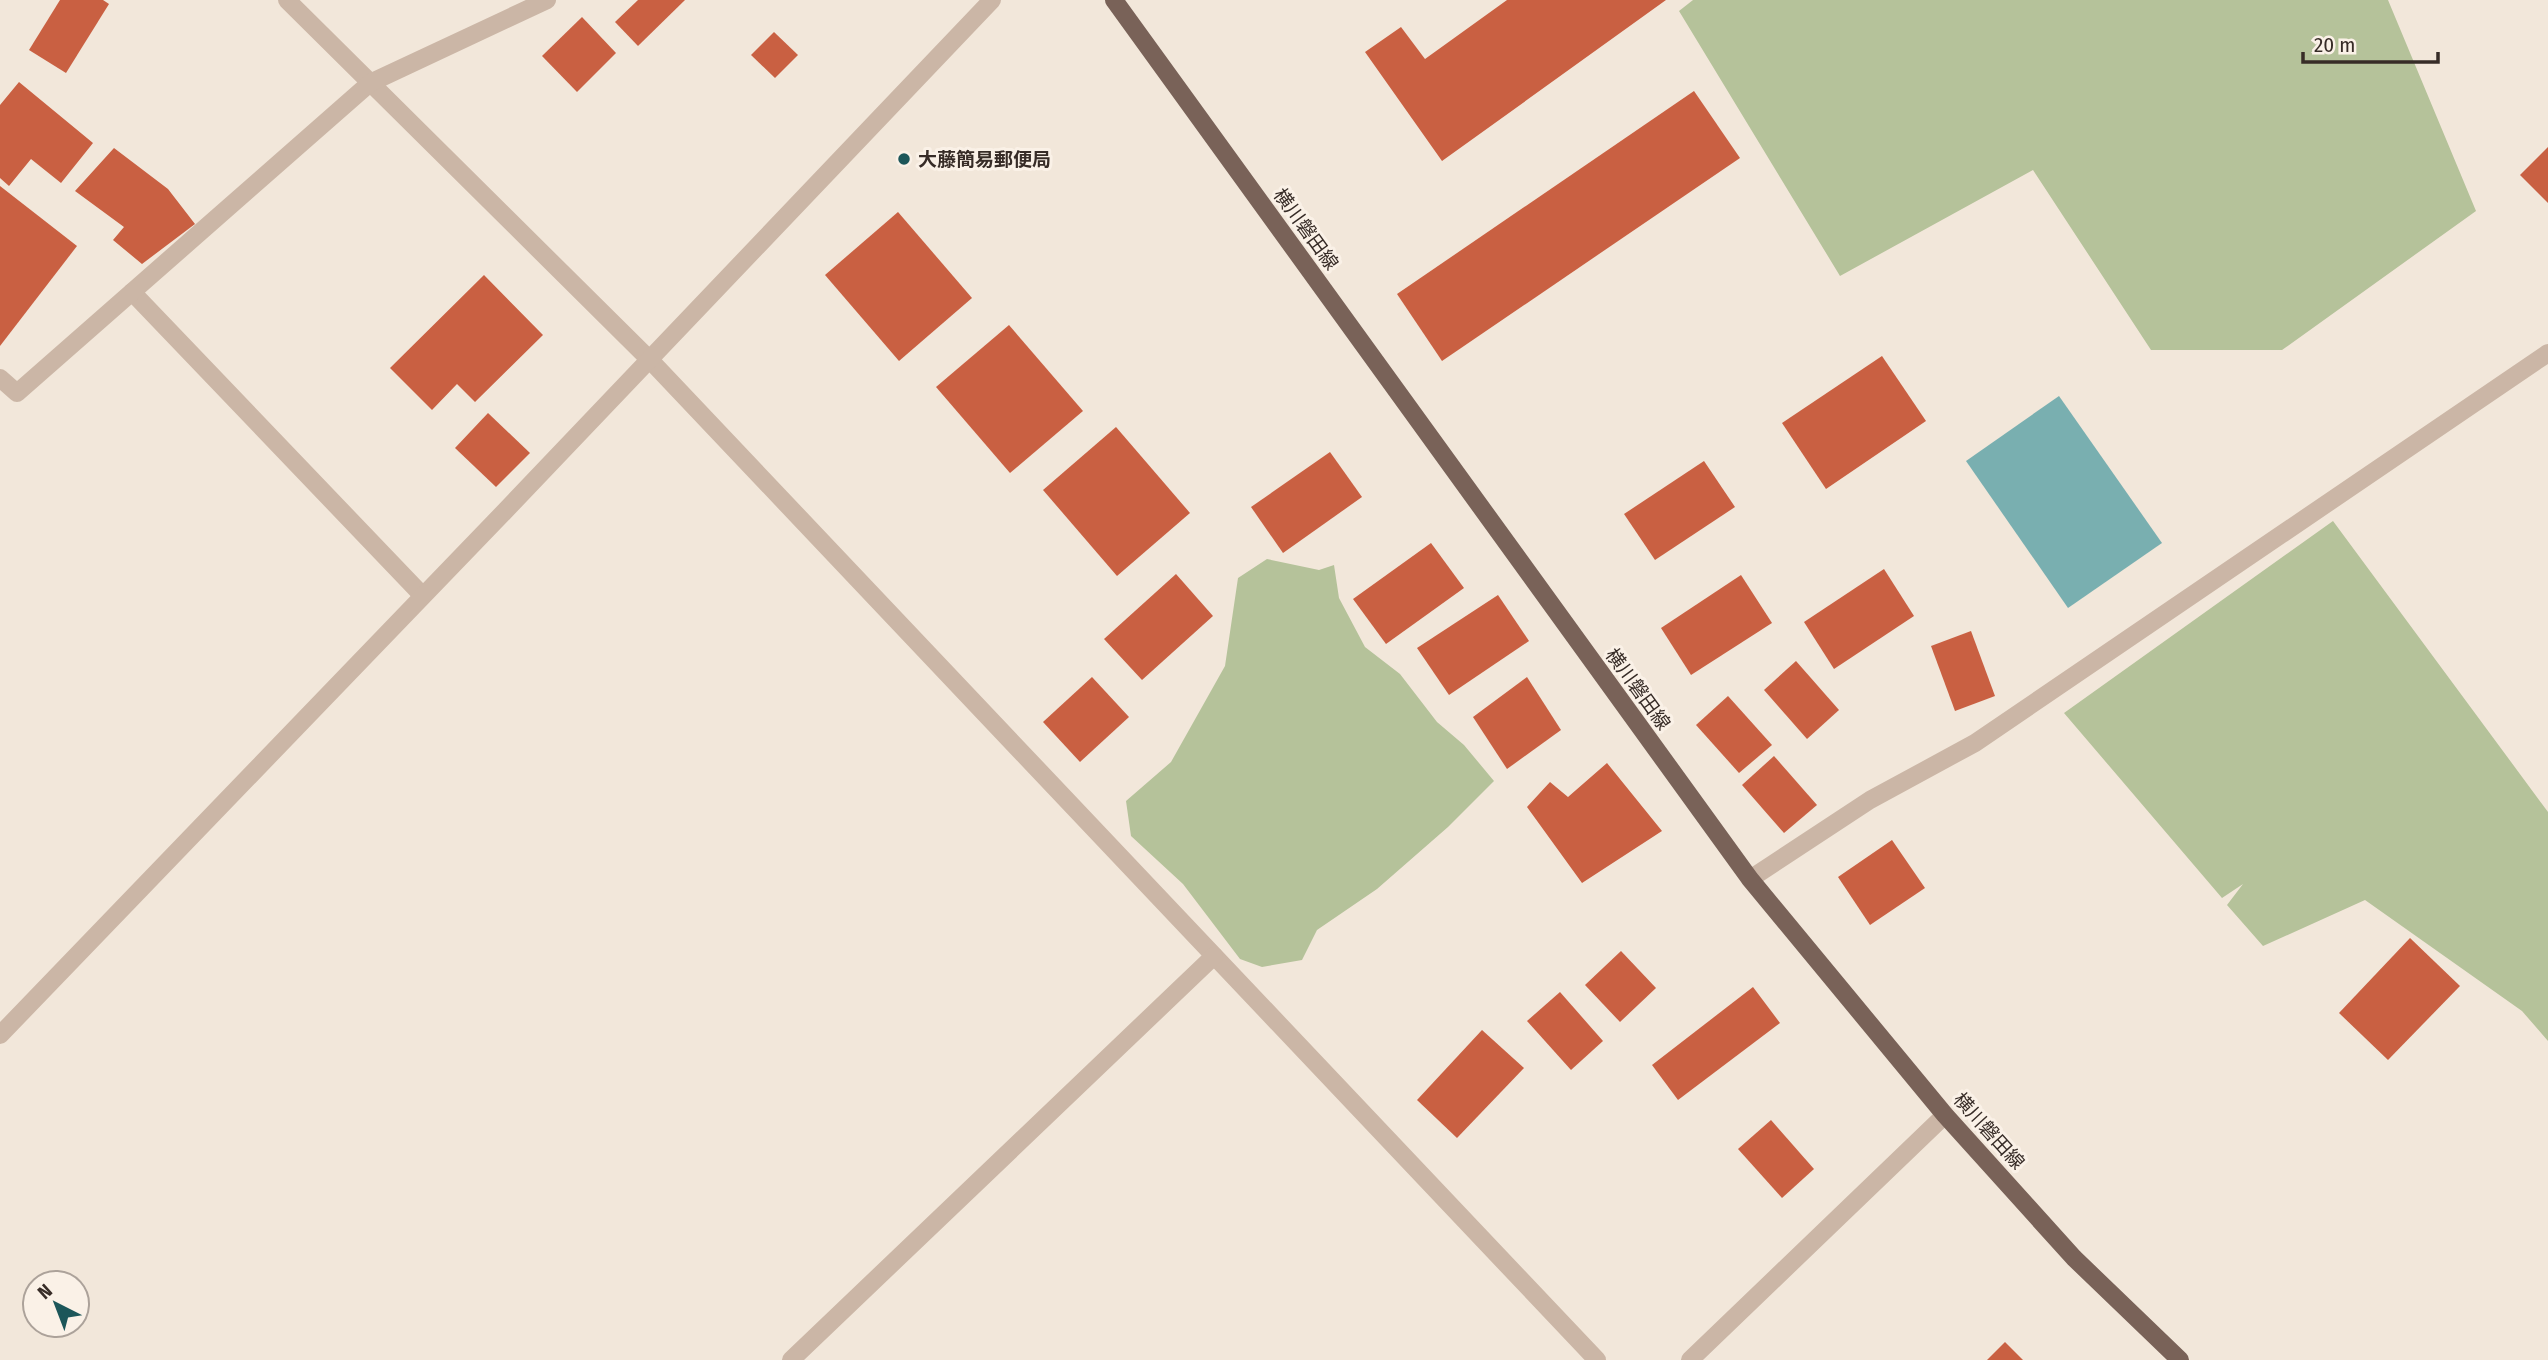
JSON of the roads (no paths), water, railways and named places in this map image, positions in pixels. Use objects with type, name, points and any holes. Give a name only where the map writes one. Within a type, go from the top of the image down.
[{"type":"main road","name":"横川磐田線","points":[[1114,0],[1749,879],[1945,1115],[2074,1258],[2180,1360]]},
{"type":"street","points":[[287,0],[650,360],[1597,1360]]},
{"type":"street","points":[[0,378],[17,393],[370,83],[547,0]]},
{"type":"street","points":[[0,1035],[650,360],[992,0]]},
{"type":"street","points":[[132,292],[422,595]]},
{"type":"street","points":[[1749,879],[1870,800],[1975,743],[2548,353]]},
{"type":"street","points":[[791,1360],[1214,956]]},
{"type":"street","points":[[1690,1360],[1945,1115]]},
{"type":"water","points":[[2059,396],[2162,543],[2068,608],[1966,461]]},
{"type":"place","name":"大藤簡易郵便局","points":[[904,159]]}]
